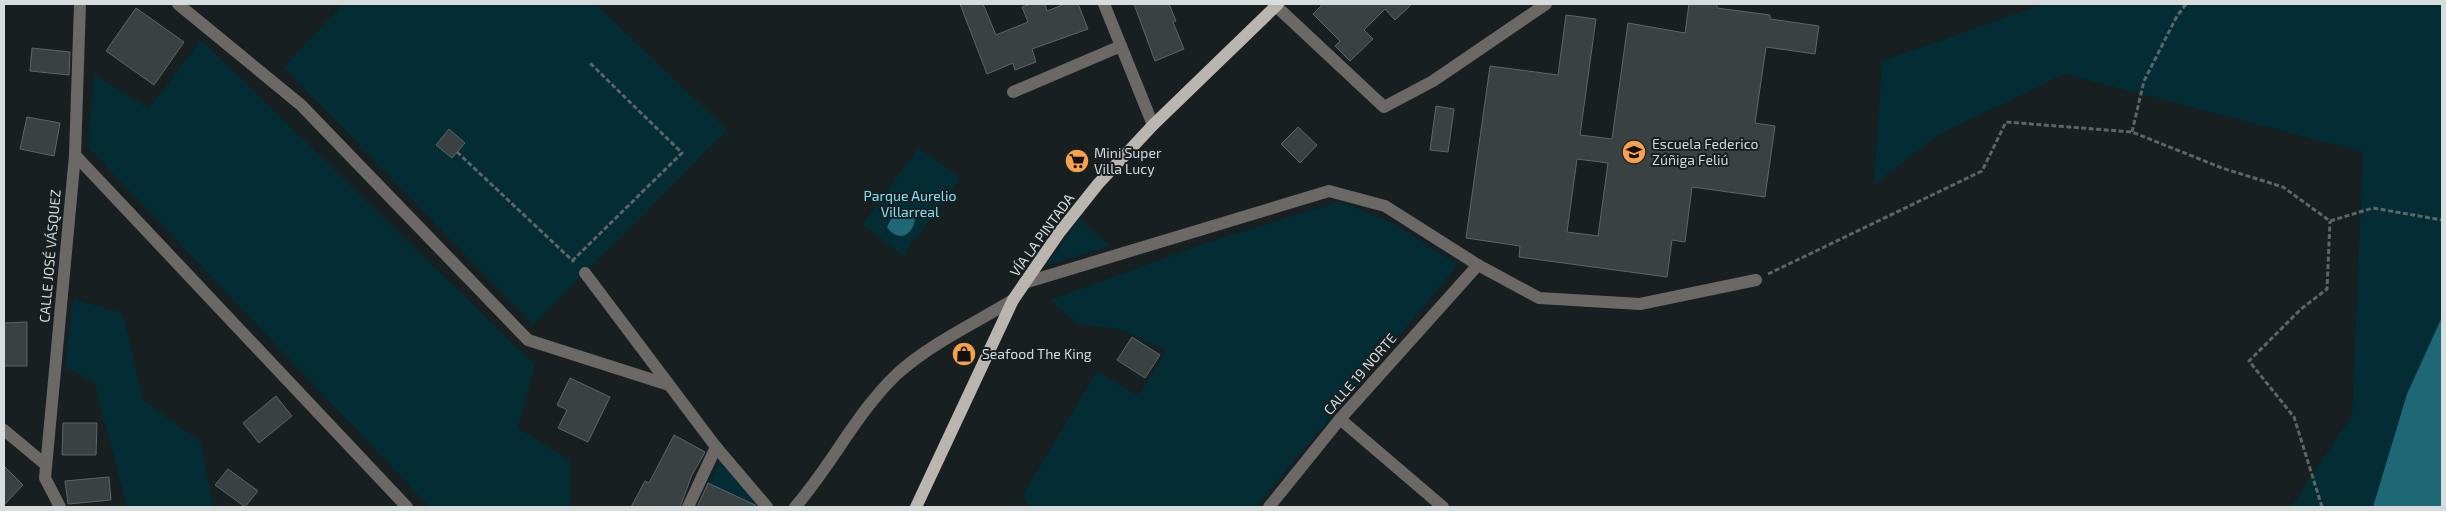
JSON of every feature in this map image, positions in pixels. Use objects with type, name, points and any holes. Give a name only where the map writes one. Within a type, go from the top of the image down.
[{"type":"main road","name":"VÍA LA PINTADA","points":[[916,507],[1013,300],[1058,234],[1098,184],[1153,125],[1276,5]]},
{"type":"street","name":"CALLE JOSÉ VÁSQUEZ","points":[[59,507],[45,478],[75,155],[80,4]]},
{"type":"street","points":[[178,4],[301,105],[528,340],[669,386]]},
{"type":"street","points":[[1104,4],[1153,125]]},
{"type":"street","points":[[1276,5],[1384,107],[1432,80],[1546,4]]},
{"type":"street","points":[[1013,92],[1121,46]]},
{"type":"street","points":[[75,155],[407,507]]},
{"type":"street","points":[[1024,284],[1329,191],[1385,206],[1478,265],[1539,298],[1640,304],[1756,280]]},
{"type":"street","name":"CALLE 19 NORTE","points":[[1269,507],[1340,419],[1478,265]]},
{"type":"street","points":[[585,273],[716,448],[767,507]]},
{"type":"street","points":[[795,507],[810,490],[872,401],[898,374],[926,352],[1013,300]]},
{"type":"street","points":[[1340,419],[1444,507]]},
{"type":"street","points":[[4,430],[46,466]]},
{"type":"street","points":[[688,507],[716,448]]},
{"type":"path","points":[[2132,132],[2144,82],[2177,16],[2186,4]]},
{"type":"path","points":[[572,261],[682,152],[590,64]]},
{"type":"path","points":[[1756,280],[1982,171],[2006,122],[2132,132],[2222,168],[2283,187],[2330,221]]},
{"type":"path","points":[[457,152],[585,273]]},
{"type":"path","points":[[2330,221],[2373,208],[2442,220]]},
{"type":"path","points":[[2322,507],[2294,417],[2249,361],[2301,309],[2327,289],[2330,221]]},
{"type":"green space","points":[[343,4],[595,4],[727,130],[533,325],[284,67]]},
{"type":"green space","points":[[2043,4],[2442,4],[2442,507],[2291,507],[2352,415],[2363,152],[2064,74],[1935,137],[1874,185],[1882,61]]},
{"type":"green space","points":[[201,40],[535,365],[518,428],[571,461],[570,507],[430,507],[88,147],[94,74],[149,109]]},
{"type":"green space","name":"Parque Aurelio Villarreal","points":[[918,148],[960,178],[903,256],[863,224]]},
{"type":"green space","points":[[1340,201],[1393,223],[1458,265],[1256,507],[1031,507],[1022,496],[1097,371],[1138,396],[1166,351],[1122,330],[1078,324],[1050,300],[1200,245]]},
{"type":"green space","points":[[1080,219],[1110,246],[1045,266]]},
{"type":"green space","points":[[73,299],[123,313],[143,400],[201,442],[213,507],[127,507],[94,382],[65,367]]},
{"type":"green space","points":[[721,458],[761,507],[697,507]]},
{"type":"shaded area","points":[[900,208],[909,212],[915,220],[907,234],[899,236],[891,232],[887,227],[894,213]]},
{"type":"shaded area","points":[[2442,317],[2442,507],[2373,507],[2407,394]]},
{"type":"building","points":[[960,4],[983,4],[996,35],[1028,22],[1022,7],[1031,4],[1045,4],[1047,11],[1065,4],[1078,4],[1088,29],[1032,49],[1036,62],[1015,70],[1013,63],[987,74]]},
{"type":"building","points":[[1134,4],[1169,4],[1176,21],[1173,22],[1184,49],[1155,61]]},
{"type":"building","points":[[1323,4],[1412,4],[1395,20],[1385,9],[1364,30],[1373,39],[1350,61],[1335,46],[1340,41],[1313,14]]},
{"type":"building","points":[[1689,4],[1717,4],[1717,8],[1770,15],[1770,19],[1819,26],[1815,54],[1766,47],[1755,123],[1775,126],[1765,197],[1692,187],[1685,242],[1672,240],[1667,277],[1519,257],[1520,246],[1466,238],[1490,66],[1558,75],[1566,15],[1596,19],[1580,135],[1612,139],[1628,23],[1685,33]],"holes":[[[1577,159],[1608,163],[1598,236],[1567,232]]]},
{"type":"building","points":[[136,8],[184,42],[154,85],[106,51]]},
{"type":"building","points":[[32,48],[70,52],[69,75],[30,71]]},
{"type":"building","points":[[1436,106],[1454,109],[1448,152],[1430,150]]},
{"type":"building","points":[[27,117],[60,123],[54,156],[20,149]]},
{"type":"building","points":[[1298,127],[1317,145],[1300,163],[1281,144]]},
{"type":"building","points":[[449,129],[465,143],[452,158],[436,145]]},
{"type":"building","points":[[27,322],[27,366],[4,366],[4,323]]},
{"type":"building","points":[[1132,337],[1160,355],[1145,378],[1117,360]]},
{"type":"building","points":[[570,378],[610,397],[588,442],[558,428],[567,410],[557,405]]},
{"type":"building","points":[[276,396],[292,416],[259,443],[243,423]]},
{"type":"building","points":[[63,423],[97,423],[96,455],[62,455]]},
{"type":"building","points":[[674,435],[705,452],[692,475],[680,507],[631,507],[645,481],[649,483]]},
{"type":"building","points":[[4,466],[23,485],[4,505]]},
{"type":"building","points":[[228,469],[258,491],[245,507],[215,485]]},
{"type":"building","points":[[109,477],[111,500],[68,504],[65,481]]},
{"type":"building","points":[[708,483],[755,505],[757,507],[697,507]]},
{"type":"place","name":"Escuela Federico Zúñiga Feliú","points":[[1634,152]]},
{"type":"place","name":"Mini Super Villa Lucy","points":[[1077,161]]},
{"type":"place","name":"Seafood The King","points":[[964,354]]}]
